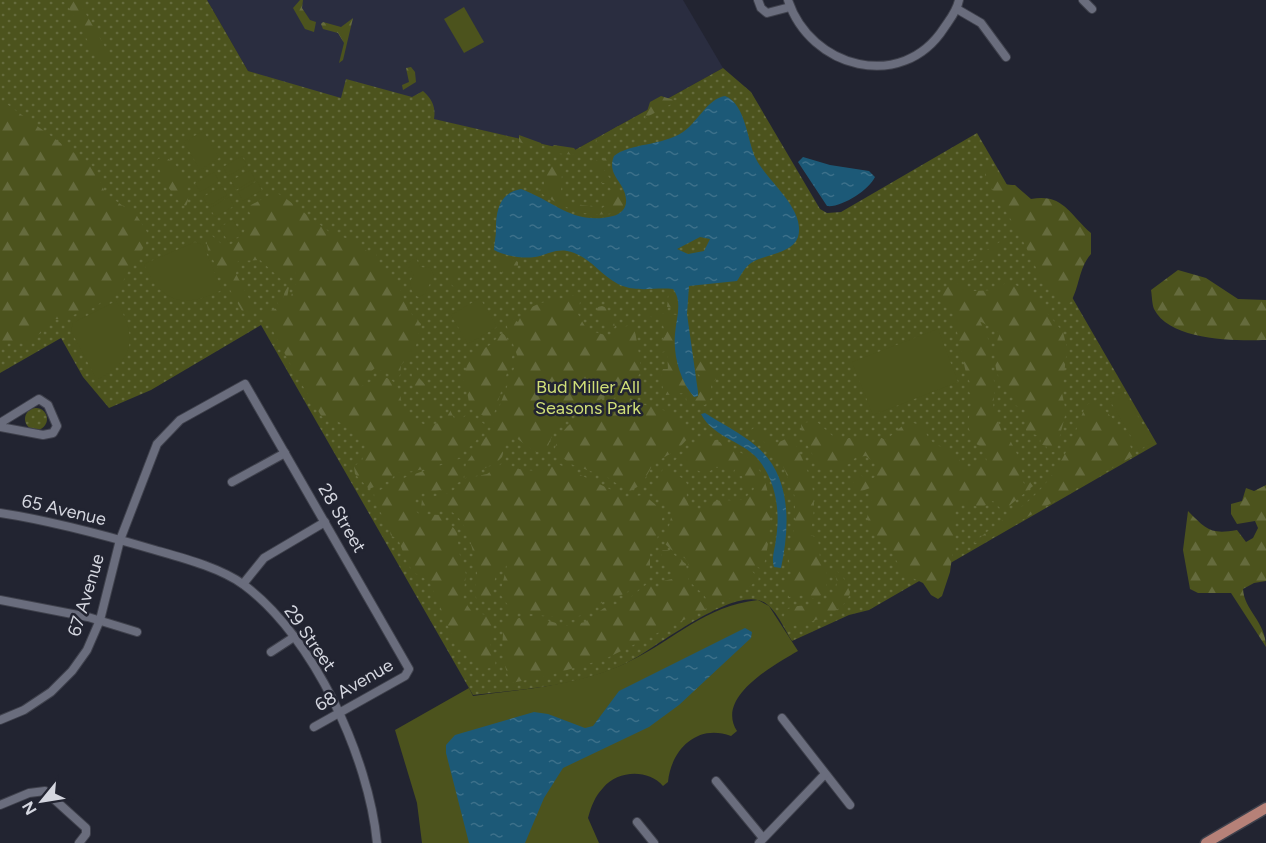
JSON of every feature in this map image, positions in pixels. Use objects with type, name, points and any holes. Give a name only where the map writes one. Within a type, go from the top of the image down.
[{"type":"main road","points":[[1206,843],[1266,808]]},
{"type":"street","points":[[758,0],[761,8],[767,13],[789,4],[802,30],[828,53],[846,61],[874,66],[901,61],[925,48],[940,34],[958,4],[981,23],[1006,57]]},
{"type":"street","points":[[1083,0],[1092,9]]},
{"type":"street","name":"28 Street","points":[[245,384],[409,669]]},
{"type":"street","name":"67 Avenue","points":[[0,720],[32,705],[61,683],[87,650],[100,620],[120,540],[157,444],[180,420],[245,384]]},
{"type":"street","points":[[39,399],[48,405],[57,426],[53,433],[43,435],[0,425],[39,399]]},
{"type":"street","points":[[232,482],[285,453]]},
{"type":"street","name":"65 Avenue","points":[[0,513],[64,525],[120,540]]},
{"type":"street","points":[[243,584],[264,558],[325,522]]},
{"type":"street","name":"29 Street","points":[[120,540],[193,561],[243,584],[280,619],[294,637],[339,713],[364,774],[377,843]]},
{"type":"street","points":[[0,601],[39,606],[100,620],[137,632]]},
{"type":"street","points":[[271,652],[294,637]]},
{"type":"street","name":"68 Avenue","points":[[314,727],[405,675],[409,669]]},
{"type":"street","points":[[782,718],[850,805]]},
{"type":"street","points":[[716,781],[761,841],[825,774]]},
{"type":"street","points":[[0,805],[29,793],[45,791],[86,828],[86,834],[79,843]]},
{"type":"street","points":[[637,822],[654,843]]},
{"type":"shaded area","points":[[207,0],[683,0],[723,68],[573,151],[313,92],[248,71]]},
{"type":"green space","name":"Bud Miller All Seasons Park","points":[[0,0],[207,0],[248,71],[341,98],[346,79],[412,97],[423,91],[433,104],[434,119],[573,151],[723,68],[751,92],[820,209],[827,213],[841,212],[977,133],[1157,444],[869,610],[849,615],[792,641],[769,606],[758,600],[745,600],[712,611],[632,660],[595,676],[554,685],[473,695],[261,325],[151,390],[109,408],[83,377],[61,338],[0,373]]},
{"type":"green space","points":[[59,0],[78,0],[109,54],[106,62],[93,50],[66,3]]},
{"type":"green space","points":[[300,0],[303,0],[302,8],[310,20],[316,22],[314,32],[305,29],[293,8]]},
{"type":"green space","points":[[464,7],[484,42],[464,53],[444,19]]},
{"type":"green space","points":[[353,18],[343,60],[339,63],[344,43],[338,33],[323,29],[321,24],[323,22],[341,27]]},
{"type":"green space","points":[[411,67],[415,72],[416,82],[403,90],[402,85],[409,82],[406,68]]},
{"type":"green space","points":[[661,96],[677,101],[645,118],[650,102]]},
{"type":"green space","points":[[0,99],[95,168],[105,193],[137,216],[147,232],[146,244],[132,263],[119,290],[93,308],[62,319],[47,319],[48,329],[24,343],[0,342]]},
{"type":"green space","points":[[618,126],[619,132],[596,143],[597,139]]},
{"type":"green space","points":[[203,131],[219,158],[200,170],[184,142]]},
{"type":"green space","points":[[519,135],[541,143],[542,147],[538,148],[519,142]]},
{"type":"green space","points":[[554,145],[574,148],[576,155],[552,153],[550,149]]},
{"type":"green space","points":[[242,156],[247,165],[228,176],[223,167]]},
{"type":"green space","points":[[606,156],[608,162],[604,170],[625,200],[621,211],[610,214],[588,214],[557,203],[538,191],[544,186],[544,176],[554,162],[562,173],[561,193],[564,199],[569,203],[602,208],[608,196],[614,193],[606,183],[601,183],[605,179],[599,168],[591,165],[596,160],[601,163]]},
{"type":"green space","points":[[163,157],[174,164],[184,178],[188,194],[186,206],[182,205],[160,172],[158,159]]},
{"type":"green space","points":[[989,167],[999,181],[1015,185],[1031,199],[1051,199],[1058,202],[1091,233],[1091,254],[1070,303],[1064,301],[1042,280],[1019,233],[985,177],[985,169]]},
{"type":"green space","points":[[250,170],[255,179],[236,190],[231,181]]},
{"type":"green space","points":[[214,172],[219,181],[200,192],[195,183]]},
{"type":"green space","points":[[257,181],[262,190],[243,201],[238,192]]},
{"type":"green space","points":[[222,186],[227,195],[208,206],[203,197]]},
{"type":"green space","points":[[275,192],[332,234],[352,240],[368,252],[377,253],[376,257],[384,270],[399,286],[408,310],[421,324],[415,350],[401,365],[398,378],[375,368],[359,382],[360,387],[380,377],[388,378],[397,386],[406,415],[425,425],[440,423],[450,410],[454,418],[460,420],[469,413],[487,426],[479,437],[460,454],[423,469],[396,473],[391,480],[369,489],[355,474],[354,466],[362,461],[365,446],[347,426],[322,417],[296,375],[264,314],[279,307],[277,301],[283,299],[286,286],[289,287],[287,298],[289,301],[296,283],[295,270],[292,269],[289,282],[284,282],[260,260],[238,261],[236,274],[253,306],[248,315],[242,311],[208,251],[206,238],[209,233],[225,247],[241,239],[251,215],[248,210],[251,205]]},
{"type":"green space","points":[[229,197],[234,206],[215,217],[210,208]]},
{"type":"green space","points":[[233,220],[242,235],[228,242],[220,227]]},
{"type":"green space","points":[[1006,238],[1009,244],[971,267],[968,262]]},
{"type":"green space","points":[[195,242],[203,245],[222,290],[196,299],[175,299],[158,287],[144,264]]},
{"type":"green space","points":[[509,257],[518,262],[518,266],[508,274],[501,272],[495,264],[496,259]]},
{"type":"green space","points":[[416,258],[420,267],[430,268],[434,275],[425,294],[418,297],[412,291],[410,281],[414,275],[406,264]]},
{"type":"green space","points":[[453,268],[463,272],[456,278],[457,285],[454,287],[449,282],[448,271]]},
{"type":"green space","points":[[1178,270],[1206,278],[1238,299],[1266,300],[1266,340],[1204,337],[1188,333],[1162,320],[1154,309],[1151,290]]},
{"type":"green space","points":[[1008,281],[1031,293],[1063,332],[1067,348],[1062,393],[1066,412],[1056,451],[1049,453],[1046,446],[1040,444],[1041,436],[1027,433],[1025,410],[1015,405],[998,375],[995,355],[1000,333],[980,321],[990,343],[989,364],[995,384],[993,409],[1002,432],[1011,442],[1022,464],[1022,480],[1025,485],[1030,482],[1033,486],[1003,511],[993,501],[981,508],[967,503],[956,507],[952,525],[956,543],[950,572],[942,596],[938,599],[931,595],[923,583],[904,574],[888,546],[874,535],[867,518],[873,493],[870,488],[859,492],[852,486],[857,473],[869,480],[875,477],[877,465],[866,456],[856,457],[849,464],[822,472],[802,435],[801,423],[816,421],[836,439],[877,436],[886,440],[908,421],[925,427],[930,439],[954,454],[969,475],[977,462],[987,461],[982,447],[975,443],[969,432],[972,397],[968,390],[970,383],[952,309],[944,302],[940,292],[955,282],[974,291],[996,290]]},
{"type":"green space","points":[[672,289],[679,308],[667,307],[669,291]]},
{"type":"green space","points":[[578,294],[580,302],[578,314],[587,330],[609,336],[618,329],[633,324],[637,328],[635,331],[640,373],[635,382],[558,421],[546,451],[535,452],[515,437],[506,444],[502,457],[497,462],[464,479],[466,463],[490,431],[518,358],[507,327],[508,316],[518,322],[523,314],[537,305]]},
{"type":"green space","points":[[480,298],[497,327],[468,344],[451,315]]},
{"type":"green space","points":[[116,301],[128,326],[129,346],[119,364],[97,380],[71,331],[73,323]]},
{"type":"green space","points":[[598,307],[607,308],[606,315],[613,319],[615,327],[610,329],[602,323],[602,318],[597,312]]},
{"type":"green space","points":[[649,312],[678,315],[676,355],[687,388],[684,393],[666,395],[662,386],[662,369],[668,369],[667,351],[658,353],[658,347],[666,334],[661,320],[648,316]]},
{"type":"green space","points":[[938,329],[958,382],[873,415],[852,362]]},
{"type":"green space","points":[[502,333],[506,336],[513,354],[494,414],[489,420],[470,407],[467,392],[462,386],[469,356],[490,345]]},
{"type":"green space","points":[[702,357],[716,379],[711,384],[712,397],[705,405],[689,403],[686,399],[688,392],[694,399],[698,397],[697,386],[700,376],[695,371],[696,362]]},
{"type":"green space","points":[[415,362],[419,378],[428,387],[420,394],[412,378]]},
{"type":"green space","points":[[1123,391],[1153,442],[1139,450],[1109,399]]},
{"type":"green space","points":[[623,395],[671,414],[687,428],[691,435],[678,449],[653,464],[642,484],[629,492],[607,477],[573,465],[554,452],[564,431],[572,423],[591,410]]},
{"type":"green space","points":[[429,398],[439,411],[438,420],[434,420],[425,405]]},
{"type":"green space","points":[[1090,403],[1103,409],[1117,424],[1133,456],[984,542],[974,543],[1025,504],[1046,483],[1069,446],[1085,406]]},
{"type":"green space","points":[[32,408],[40,408],[47,415],[47,423],[40,430],[32,430],[25,423],[25,415]]},
{"type":"green space","points":[[755,427],[777,443],[792,436],[812,483],[814,505],[810,535],[818,538],[820,558],[827,566],[826,592],[815,599],[804,595],[789,597],[786,583],[793,575],[789,561],[795,524],[795,497],[784,468],[765,443],[750,431]]},
{"type":"green space","points":[[704,434],[746,456],[757,466],[764,479],[770,509],[770,525],[763,570],[756,566],[751,570],[759,579],[740,594],[711,607],[704,595],[691,583],[689,565],[685,558],[665,544],[672,513],[668,504],[652,490],[664,467],[685,480],[688,486],[689,504],[694,510],[704,508],[716,501],[744,499],[754,489],[752,484],[746,487],[742,476],[736,476],[734,472],[736,468],[715,468],[705,474],[680,462],[673,467],[671,464]]},
{"type":"green space","points":[[462,458],[461,481],[447,489],[413,495],[414,509],[419,514],[440,515],[457,531],[459,552],[466,574],[463,599],[472,612],[492,616],[493,620],[490,642],[495,666],[483,670],[456,645],[431,585],[409,566],[397,538],[391,536],[388,524],[376,505],[374,493],[406,477]]},
{"type":"green space","points":[[504,462],[523,470],[544,469],[558,464],[626,497],[644,495],[662,510],[663,515],[656,544],[650,551],[650,574],[626,593],[596,605],[573,620],[512,611],[500,594],[507,565],[496,574],[491,600],[478,601],[475,594],[476,566],[472,548],[461,521],[449,511],[421,509],[422,499],[449,493],[473,477],[487,474]]},
{"type":"green space","points":[[1266,485],[1266,581],[1254,583],[1243,589],[1247,603],[1263,630],[1266,647],[1231,593],[1198,593],[1190,589],[1183,550],[1188,511],[1209,529],[1220,532],[1237,530],[1246,542],[1253,538],[1258,528],[1255,521],[1237,524],[1231,514],[1231,504],[1242,501],[1246,488],[1254,491]]},
{"type":"green space","points":[[662,550],[668,550],[686,564],[689,584],[703,600],[706,609],[605,659],[543,677],[511,683],[503,652],[503,634],[507,620],[533,616],[566,626],[585,622],[604,608],[626,601],[648,583],[657,588],[663,586],[663,581],[672,579],[672,568],[661,561]]},
{"type":"green space","points":[[834,568],[843,577],[850,592],[848,599],[842,606],[826,616],[790,626],[784,616],[786,610],[798,606],[822,604],[834,599],[837,582]]},
{"type":"green space","points":[[758,600],[769,606],[798,651],[762,674],[740,694],[734,706],[732,718],[737,731],[731,736],[707,733],[697,736],[680,750],[674,759],[668,782],[663,786],[657,780],[641,774],[625,775],[609,782],[598,795],[588,818],[599,843],[422,843],[417,803],[395,730],[469,688],[473,696],[553,685],[593,676],[630,661],[706,616],[739,603]]},
{"type":"water","points":[[725,96],[732,100],[742,115],[756,159],[791,206],[799,227],[795,243],[784,250],[751,263],[737,281],[689,286],[687,314],[698,392],[698,396],[694,397],[681,376],[676,359],[675,334],[678,299],[673,289],[625,287],[611,280],[582,256],[567,251],[525,258],[503,254],[494,248],[500,204],[508,194],[521,189],[575,215],[599,218],[619,214],[624,208],[626,199],[612,168],[614,156],[629,149],[675,137],[719,98]],"holes":[[[700,237],[710,239],[704,251],[688,254],[677,249]]]},
{"type":"water","points":[[803,157],[830,165],[869,171],[875,177],[854,197],[840,204],[827,206],[798,162]]},
{"type":"water","points":[[705,413],[756,446],[768,458],[776,472],[782,487],[787,519],[781,568],[774,567],[773,564],[777,510],[771,481],[755,456],[714,429],[701,414]]},
{"type":"water","points":[[745,628],[752,632],[751,638],[679,705],[649,727],[563,768],[544,798],[525,843],[469,843],[446,753],[446,745],[455,735],[534,712],[548,714],[585,728],[593,726],[619,691]]}]
